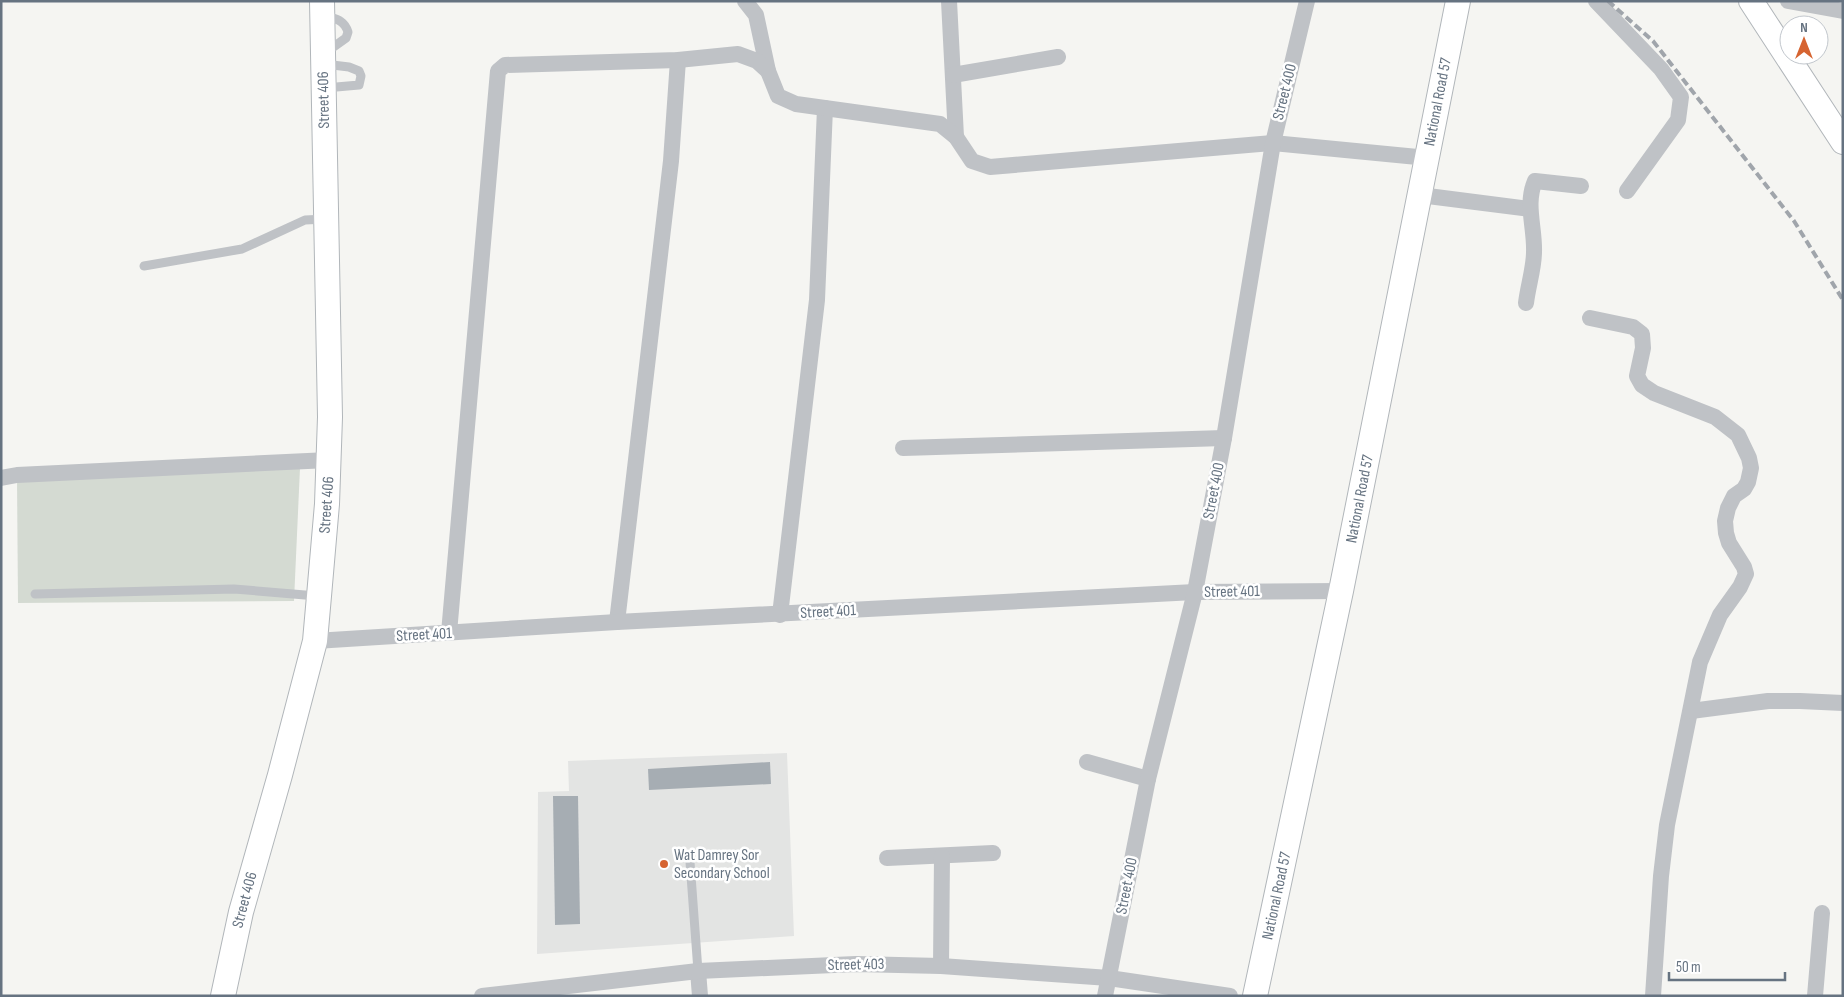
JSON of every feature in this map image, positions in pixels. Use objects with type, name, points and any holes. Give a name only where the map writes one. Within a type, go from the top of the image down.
[{"type":"street","points":[[745,1],[756,15],[768,71],[778,96],[796,104],[940,124],[956,137],[972,161],[990,167],[1273,143],[1428,158]]},
{"type":"street","points":[[949,1],[956,137]]},
{"type":"street","name":"Street 400","points":[[1105,996],[1148,779],[1195,592],[1224,438],[1273,143],[1307,1]]},
{"type":"street","name":"National Road 57","points":[[1255,996],[1342,591],[1458,1]]},
{"type":"street","points":[[1596,1],[1661,69],[1681,98],[1678,120],[1627,191]]},
{"type":"street","points":[[1788,1],[1843,11]]},
{"type":"street","points":[[1752,2],[1843,142]]},
{"type":"street","name":"Street 406","points":[[223,996],[241,912],[280,775],[315,641],[329,460],[323,8]]},
{"type":"street","points":[[449,633],[498,71],[505,66],[678,60],[738,54],[757,60],[768,71]]},
{"type":"street","points":[[953,75],[1058,57]]},
{"type":"street","points":[[617,622],[671,161],[678,60]]},
{"type":"street","points":[[780,615],[817,300],[825,108]]},
{"type":"street","points":[[1526,303],[1534,252],[1530,208],[1532,188],[1535,181],[1581,186]]},
{"type":"street","points":[[1420,195],[1530,208]]},
{"type":"street","points":[[1590,318],[1633,327],[1642,334],[1643,348],[1637,376],[1642,386],[1654,393],[1715,417],[1738,435],[1749,458],[1751,468],[1748,482],[1744,489],[1734,496],[1724,521],[1729,543],[1744,566],[1746,574],[1740,587],[1720,615],[1700,662],[1667,825],[1661,876],[1653,996]]},
{"type":"street","points":[[904,448],[1224,438]]},
{"type":"street","points":[[1,478],[17,475],[329,460]]},
{"type":"street","name":"Street 401","points":[[315,641],[617,622],[1195,592],[1342,591]]},
{"type":"street","points":[[1691,711],[1768,701],[1843,703]]},
{"type":"street","points":[[1087,762],[1148,779]]},
{"type":"street","points":[[887,858],[993,853]]},
{"type":"street","points":[[941,966],[942,856]]},
{"type":"street","points":[[1815,996],[1822,913]]},
{"type":"street","name":"Street 403","points":[[482,996],[698,971],[856,964],[941,966],[1108,978],[1230,996]]},
{"type":"street","points":[[698,971],[700,996]]},
{"type":"lane","points":[[324,59],[359,71],[361,76],[359,85],[324,88]]},
{"type":"lane","points":[[144,266],[242,249],[306,220],[326,219]]},
{"type":"lane","points":[[35,594],[234,589],[319,596]]},
{"type":"lane","points":[[690,862],[698,971]]},
{"type":"shaded area","points":[[300,468],[294,601],[18,603],[17,479]]},
{"type":"shaded area","name":"Wat Damrey Sor Secondary School","points":[[787,753],[794,936],[537,954],[538,792],[569,791],[568,761]]},
{"type":"building","points":[[770,762],[771,784],[649,790],[648,769]]},
{"type":"building","points":[[553,796],[578,796],[580,924],[555,925]]},
{"type":"railway","points":[[1608,1],[1653,41],[1794,221],[1843,300]]},
{"type":"place","name":"Wat Damrey Sor Secondary School","points":[[664,864]]}]
